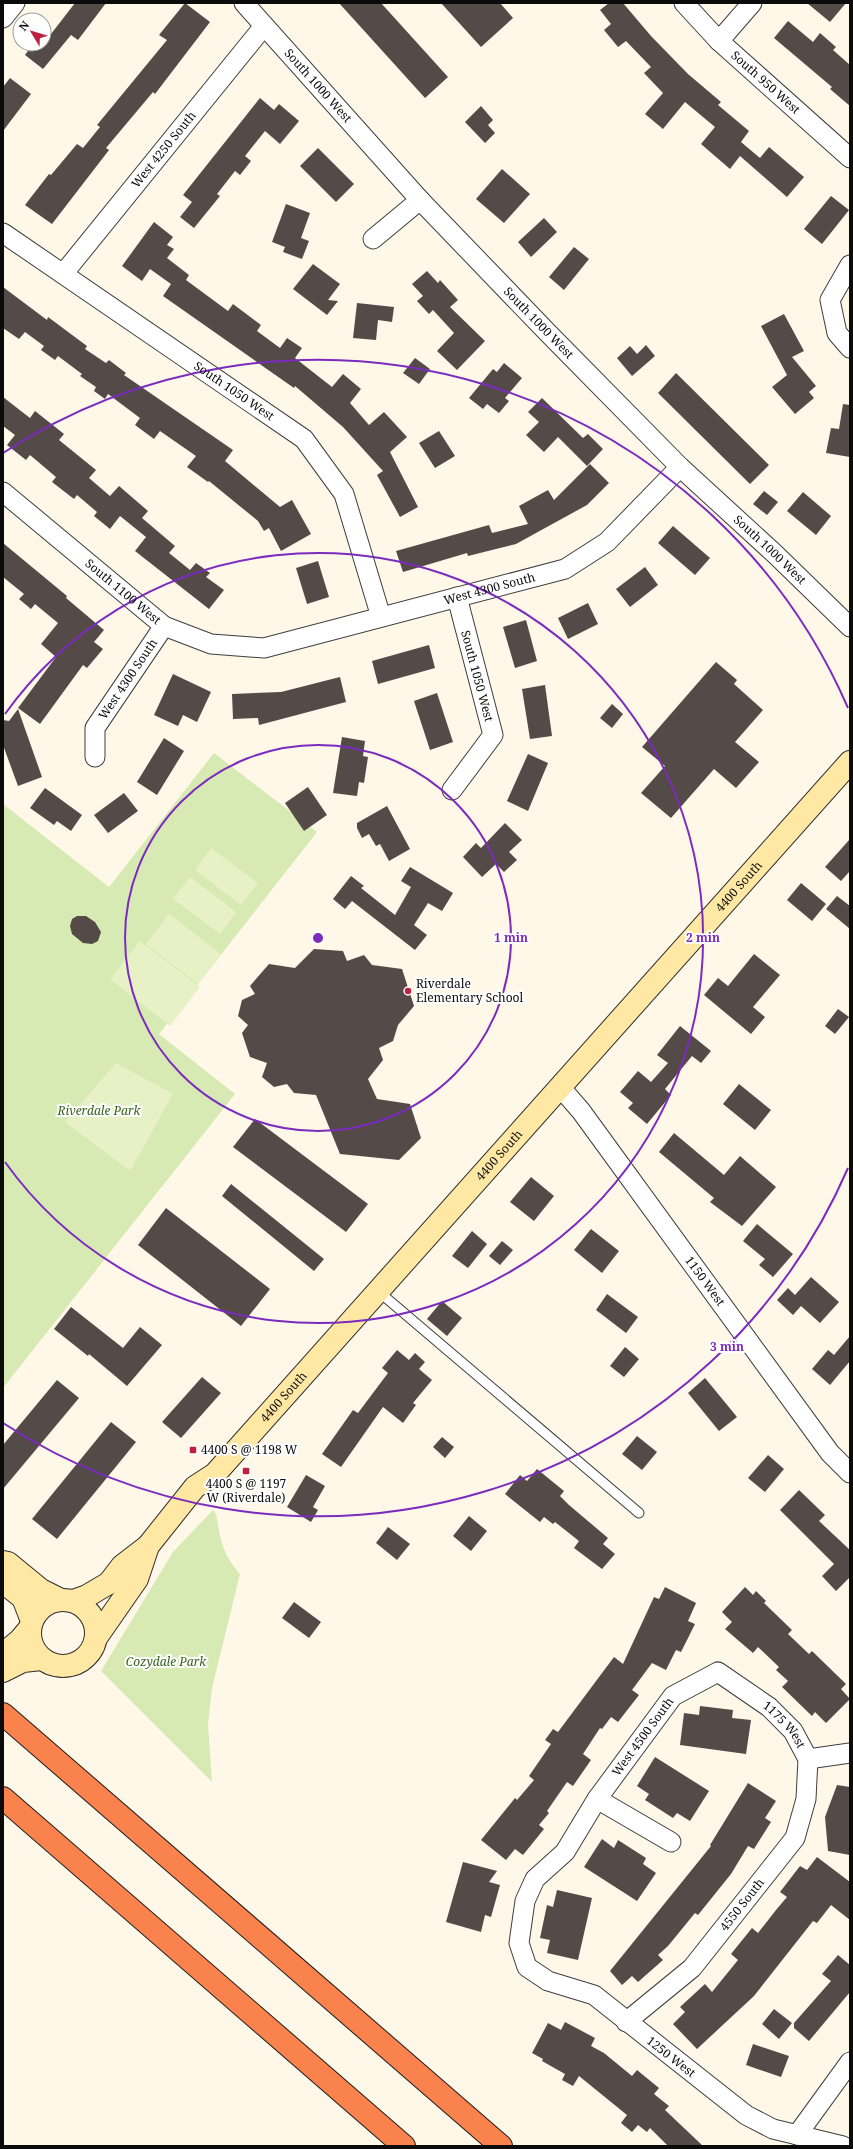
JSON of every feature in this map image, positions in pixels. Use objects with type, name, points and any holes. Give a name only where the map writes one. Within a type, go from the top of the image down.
[{"type":"highway","points":[[4,1715],[502,2146]]},
{"type":"highway","points":[[3,1798],[404,2146]]},
{"type":"street","points":[[3,18],[15,3]]},
{"type":"street","name":"South 1000 West","points":[[244,3],[420,200],[680,467],[776,554],[850,627]]},
{"type":"street","name":"South 950 West","points":[[684,3],[719,41],[850,158]]},
{"type":"street","points":[[719,41],[752,3]]},
{"type":"street","name":"West 4250 South","points":[[63,274],[264,26]]},
{"type":"street","points":[[373,239],[420,200]]},
{"type":"street","name":"South 1050 West","points":[[3,233],[304,439],[344,494],[381,617]]},
{"type":"street","points":[[850,265],[830,300],[838,332],[850,348]]},
{"type":"street","name":"West 4300 South","points":[[264,648],[565,569],[607,542],[680,467]]},
{"type":"street","name":"South 1100 West","points":[[3,492],[164,626],[211,644],[264,648]]},
{"type":"street","name":"South 1050 West","points":[[452,790],[493,736],[457,597]]},
{"type":"street","name":"West 4300 South","points":[[95,757],[95,728],[164,626]]},
{"type":"street","name":"4400 South","points":[[148,1546],[195,1487],[215,1474],[378,1291],[846,773]]},
{"type":"street","name":"1150 West","points":[[561,1088],[586,1117],[830,1452],[850,1473]]},
{"type":"street","points":[[3,1654],[20,1640],[42,1607],[50,1602],[67,1600],[100,1590],[109,1583],[122,1566],[148,1546]]},
{"type":"street","points":[[3,1671],[29,1660],[41,1659],[59,1666],[75,1664],[89,1654],[96,1638],[138,1579],[148,1546]]},
{"type":"street","points":[[3,1562],[8,1563],[46,1593],[82,1606],[91,1614],[96,1626],[96,1638]]},
{"type":"street","points":[[3,1582],[23,1598],[31,1624],[32,1646],[41,1659]]},
{"type":"street","name":"1175 West","points":[[718,1672],[769,1707],[793,1731],[808,1759],[850,1753]]},
{"type":"street","name":"West 4500 South","points":[[519,1943],[524,1901],[536,1879],[565,1852],[597,1800],[673,1696],[718,1672]]},
{"type":"street","name":"4550 South","points":[[626,2022],[692,1968],[795,1838],[806,1799],[808,1759]]},
{"type":"street","points":[[597,1800],[672,1842]]},
{"type":"street","name":"1250 West","points":[[519,1943],[527,1967],[548,1981],[594,1995],[626,2022],[742,2112],[773,2129],[843,2146]]},
{"type":"street","points":[[797,2135],[850,2062]]},
{"type":"lane","points":[[378,1291],[639,1513]]},
{"type":"green space","name":"Riverdale Park","points":[[214,753],[317,832],[159,1034],[235,1094],[3,1388],[3,804],[109,887]]},
{"type":"green space","points":[[211,848],[258,883],[241,905],[195,870]]},
{"type":"green space","points":[[190,877],[236,912],[220,934],[173,899]]},
{"type":"green space","points":[[169,914],[221,954],[198,984],[146,944]]},
{"type":"green space","points":[[140,941],[200,987],[170,1026],[110,979]]},
{"type":"green space","points":[[116,1063],[173,1094],[130,1171],[65,1122]]},
{"type":"green space","name":"Cozydale Park","points":[[213,1510],[216,1514],[223,1546],[229,1560],[240,1574],[212,1688],[208,1724],[212,1782],[101,1671],[173,1552]]},
{"type":"building","points":[[75,3],[106,3],[78,40],[71,35],[43,69],[25,55],[27,52],[52,52],[52,33]]},
{"type":"building","points":[[185,3],[210,22],[155,94],[153,92],[106,148],[109,150],[52,224],[25,205],[49,174],[51,175],[77,144],[83,148],[100,127],[97,125],[167,40],[159,35]]},
{"type":"building","points":[[339,3],[381,3],[448,77],[425,98]]},
{"type":"building","points":[[441,3],[500,3],[513,18],[481,47]]},
{"type":"building","points":[[609,3],[623,3],[651,36],[688,74],[721,102],[718,105],[749,131],[741,142],[760,158],[769,147],[804,177],[787,197],[740,156],[730,169],[701,144],[715,127],[685,102],[663,129],[645,114],[663,93],[644,73],[651,67],[626,41],[618,47],[604,30],[611,24],[600,10]]},
{"type":"building","points":[[807,3],[846,3],[830,22]]},
{"type":"building","points":[[788,21],[813,42],[820,33],[836,47],[833,50],[850,65],[850,106],[830,89],[832,87],[774,38]]},
{"type":"building","points":[[10,78],[31,94],[3,131],[3,87]]},
{"type":"building","points":[[260,98],[274,110],[279,104],[299,121],[280,144],[265,131],[245,156],[251,161],[240,175],[235,171],[217,194],[220,196],[194,228],[180,217],[192,202],[183,195]]},
{"type":"building","points":[[481,106],[493,120],[488,125],[495,133],[485,143],[465,122]]},
{"type":"building","points":[[318,148],[354,184],[336,202],[300,166]]},
{"type":"building","points":[[502,169],[530,194],[504,223],[476,199]]},
{"type":"building","points":[[831,196],[849,210],[822,244],[804,229]]},
{"type":"building","points":[[286,204],[310,213],[301,238],[309,241],[302,259],[283,252],[285,247],[272,242]]},
{"type":"building","points":[[544,218],[557,232],[531,257],[518,242]]},
{"type":"building","points":[[154,222],[173,237],[167,245],[174,249],[167,258],[189,275],[186,280],[228,311],[233,304],[261,325],[257,331],[280,348],[287,338],[302,348],[295,358],[332,387],[343,374],[361,389],[350,403],[369,425],[384,412],[407,437],[390,452],[418,507],[400,517],[377,475],[383,471],[343,427],[295,386],[294,388],[163,296],[171,284],[150,269],[142,281],[122,266]]},
{"type":"building","points":[[574,247],[589,259],[564,290],[549,277]]},
{"type":"building","points":[[313,264],[340,284],[328,300],[338,301],[327,315],[293,289]]},
{"type":"building","points":[[427,271],[438,283],[440,280],[458,300],[450,307],[485,341],[457,370],[437,351],[454,333],[433,310],[429,314],[417,301],[423,296],[412,284]]},
{"type":"building","points":[[3,287],[47,320],[48,317],[87,346],[85,349],[106,363],[109,360],[126,373],[124,375],[233,450],[225,461],[280,507],[292,500],[311,534],[281,551],[269,528],[264,531],[258,521],[209,481],[208,482],[187,467],[196,456],[160,431],[154,439],[135,425],[140,418],[108,394],[105,399],[94,391],[96,387],[80,376],[82,374],[58,356],[55,360],[41,350],[44,346],[25,332],[19,339],[3,328]]},
{"type":"building","points":[[357,303],[394,307],[392,322],[378,320],[376,340],[353,338]]},
{"type":"building","points":[[784,314],[804,351],[792,357],[816,386],[809,392],[814,398],[795,414],[772,387],[787,375],[761,326]]},
{"type":"building","points":[[646,345],[655,356],[632,376],[617,358],[630,346],[637,354]]},
{"type":"building","points":[[415,358],[430,369],[419,384],[403,373]]},
{"type":"building","points":[[504,363],[522,378],[505,398],[509,401],[499,413],[487,404],[483,409],[469,398],[493,369],[497,372]]},
{"type":"building","points":[[676,373],[769,465],[750,484],[658,393]]},
{"type":"building","points":[[3,397],[30,418],[35,411],[64,434],[59,440],[96,470],[89,478],[110,496],[119,486],[148,511],[142,518],[175,546],[169,553],[190,570],[196,563],[210,573],[206,577],[224,590],[209,609],[135,551],[146,537],[120,516],[110,529],[94,516],[97,512],[77,495],[74,499],[52,482],[56,477],[30,455],[26,460],[7,445],[15,435],[3,426]]},
{"type":"building","points":[[542,398],[583,438],[588,434],[603,449],[587,466],[558,437],[544,452],[526,435],[539,422],[528,412]]},
{"type":"building","points":[[843,404],[850,405],[850,457],[826,453],[831,428],[839,429]]},
{"type":"building","points":[[439,431],[455,456],[435,468],[419,443]]},
{"type":"building","points":[[590,464],[609,483],[587,505],[516,544],[468,556],[467,553],[403,572],[396,551],[489,525],[492,533],[528,524],[519,506],[548,490],[554,500]]},
{"type":"building","points":[[764,491],[778,502],[767,515],[753,504]]},
{"type":"building","points":[[803,492],[831,516],[816,535],[787,511]]},
{"type":"building","points":[[673,526],[710,558],[695,575],[658,543]]},
{"type":"building","points":[[3,543],[67,596],[66,598],[104,630],[94,642],[103,649],[87,668],[83,665],[40,724],[18,708],[56,657],[41,644],[58,623],[35,604],[31,609],[19,599],[24,594],[3,577]]},
{"type":"building","points":[[318,561],[329,597],[307,604],[296,568]]},
{"type":"building","points":[[645,567],[658,585],[630,607],[616,589]]},
{"type":"building","points":[[588,603],[598,624],[568,639],[558,618]]},
{"type":"building","points":[[526,620],[537,661],[515,668],[503,627]]},
{"type":"building","points":[[429,645],[435,668],[378,684],[372,661]]},
{"type":"building","points":[[716,662],[737,680],[734,684],[763,710],[735,742],[759,762],[736,788],[714,769],[671,818],[641,793],[665,766],[642,747]]},
{"type":"building","points":[[173,674],[211,692],[197,722],[183,715],[178,726],[154,715]]},
{"type":"building","points":[[340,677],[346,702],[259,725],[258,718],[233,719],[232,694],[281,692]]},
{"type":"building","points":[[545,685],[552,736],[530,739],[522,689]]},
{"type":"building","points":[[437,693],[453,742],[430,750],[414,701]]},
{"type":"building","points":[[612,704],[623,714],[612,728],[600,718]]},
{"type":"building","points":[[18,709],[42,777],[18,786],[3,745],[3,720],[9,721]]},
{"type":"building","points":[[342,737],[365,741],[363,756],[368,757],[364,783],[359,782],[357,796],[333,793]]},
{"type":"building","points":[[164,738],[184,751],[157,795],[137,782]]},
{"type":"building","points":[[528,754],[548,763],[528,811],[507,801]]},
{"type":"building","points":[[308,787],[327,815],[304,831],[285,803]]},
{"type":"building","points":[[45,788],[82,815],[71,831],[57,821],[54,825],[30,808]]},
{"type":"building","points":[[124,793],[138,811],[108,833],[94,815]]},
{"type":"building","points":[[387,806],[410,849],[389,861],[380,844],[376,846],[369,834],[362,838],[357,828],[357,823]]},
{"type":"building","points":[[505,823],[522,840],[509,852],[517,860],[504,872],[496,864],[482,877],[463,857],[476,843],[481,848]]},
{"type":"building","points":[[850,839],[850,871],[841,881],[825,867]]},
{"type":"building","points":[[410,867],[453,893],[442,911],[428,903],[414,925],[427,935],[415,950],[352,901],[345,909],[333,899],[351,876],[364,886],[361,888],[395,915],[411,887],[401,881]]},
{"type":"building","points":[[801,883],[826,904],[812,921],[787,900]]},
{"type":"building","points":[[837,896],[850,906],[850,929],[826,909]]},
{"type":"building","points":[[77,916],[86,916],[95,922],[101,932],[98,941],[92,944],[83,943],[72,934],[70,926],[72,919]]},
{"type":"building","points":[[314,949],[343,951],[347,961],[364,955],[372,965],[402,969],[414,1006],[398,1025],[393,1041],[379,1048],[383,1060],[368,1079],[377,1099],[410,1104],[421,1138],[399,1160],[340,1154],[316,1095],[294,1093],[287,1084],[274,1087],[262,1077],[267,1063],[250,1057],[242,1033],[248,1025],[238,1016],[242,1000],[255,994],[250,986],[269,964],[295,968]]},
{"type":"building","points":[[754,954],[780,975],[753,1007],[765,1017],[751,1034],[704,995],[718,978],[728,986]]},
{"type":"building","points":[[838,1009],[849,1017],[835,1034],[825,1026]]},
{"type":"building","points":[[680,1026],[711,1051],[701,1063],[692,1056],[665,1089],[671,1095],[647,1124],[628,1108],[633,1103],[620,1092],[638,1071],[651,1082],[668,1063],[657,1055]]},
{"type":"building","points":[[739,1084],[771,1110],[755,1130],[723,1104]]},
{"type":"building","points":[[255,1119],[368,1204],[346,1232],[233,1147]]},
{"type":"building","points":[[674,1133],[724,1175],[740,1156],[776,1187],[742,1226],[710,1202],[714,1198],[659,1152]]},
{"type":"building","points":[[531,1177],[554,1196],[534,1221],[510,1202]]},
{"type":"building","points":[[231,1184],[324,1259],[314,1271],[222,1196]]},
{"type":"building","points":[[166,1208],[270,1289],[241,1326],[138,1245]]},
{"type":"building","points":[[757,1224],[793,1254],[773,1277],[759,1265],[765,1259],[743,1241]]},
{"type":"building","points":[[591,1229],[619,1251],[602,1273],[574,1250]]},
{"type":"building","points":[[472,1231],[487,1244],[468,1268],[452,1256]]},
{"type":"building","points":[[502,1241],[513,1250],[500,1265],[489,1256]]},
{"type":"building","points":[[811,1277],[839,1302],[820,1323],[801,1306],[793,1315],[777,1300],[788,1288],[795,1295]]},
{"type":"building","points":[[607,1294],[638,1317],[626,1333],[596,1310]]},
{"type":"building","points":[[442,1301],[462,1318],[447,1336],[427,1319]]},
{"type":"building","points":[[71,1307],[123,1348],[140,1327],[162,1345],[127,1386],[89,1354],[88,1356],[54,1329]]},
{"type":"building","points":[[850,1336],[850,1361],[830,1385],[812,1369],[828,1350],[834,1355]]},
{"type":"building","points":[[625,1347],[639,1359],[624,1377],[610,1366]]},
{"type":"building","points":[[397,1350],[409,1360],[415,1353],[425,1362],[419,1369],[432,1380],[413,1403],[416,1405],[403,1423],[383,1407],[341,1467],[322,1454],[353,1410],[358,1413],[388,1373],[382,1368]]},
{"type":"building","points":[[202,1377],[221,1393],[181,1438],[162,1422]]},
{"type":"building","points":[[705,1378],[737,1417],[719,1431],[688,1393]]},
{"type":"building","points":[[57,1380],[79,1398],[3,1489],[3,1445]]},
{"type":"building","points":[[111,1422],[136,1442],[57,1539],[32,1519]]},
{"type":"building","points":[[637,1436],[657,1452],[642,1470],[622,1454]]},
{"type":"building","points":[[442,1437],[454,1447],[445,1458],[433,1447]]},
{"type":"building","points":[[768,1455],[784,1469],[765,1492],[748,1478]]},
{"type":"building","points":[[537,1469],[564,1491],[560,1496],[569,1505],[608,1538],[603,1544],[615,1554],[602,1569],[574,1548],[579,1541],[555,1522],[553,1524],[544,1517],[540,1522],[505,1494],[520,1475],[527,1481]]},
{"type":"building","points":[[306,1475],[325,1486],[313,1507],[318,1510],[311,1522],[287,1507]]},
{"type":"building","points":[[799,1490],[825,1515],[819,1521],[850,1550],[850,1577],[836,1591],[822,1576],[834,1564],[780,1510]]},
{"type":"building","points":[[469,1516],[487,1531],[471,1551],[453,1536]]},
{"type":"building","points":[[388,1527],[410,1544],[397,1560],[376,1543]]},
{"type":"building","points":[[665,1587],[696,1603],[688,1621],[695,1624],[681,1652],[676,1650],[666,1670],[652,1663],[632,1690],[639,1695],[618,1722],[611,1717],[602,1729],[600,1728],[583,1754],[591,1760],[573,1786],[567,1782],[547,1811],[549,1813],[539,1825],[544,1829],[523,1855],[515,1849],[506,1860],[481,1840],[515,1798],[517,1800],[534,1780],[529,1776],[551,1744],[545,1740],[553,1729],[558,1732],[614,1657],[623,1664],[654,1597],[659,1599]]},
{"type":"building","points":[[745,1587],[753,1595],[756,1591],[766,1601],[764,1603],[792,1630],[788,1634],[809,1654],[812,1651],[846,1684],[841,1689],[850,1699],[826,1723],[815,1712],[812,1716],[782,1687],[788,1681],[776,1670],[779,1667],[758,1647],[753,1653],[725,1629],[732,1622],[722,1612]]},
{"type":"building","points":[[294,1602],[321,1622],[309,1638],[282,1618]]},
{"type":"building","points":[[700,1706],[733,1710],[732,1718],[751,1720],[746,1754],[680,1745],[684,1713],[699,1715]]},
{"type":"building","points":[[655,1757],[709,1791],[690,1821],[677,1813],[673,1818],[645,1800],[649,1794],[637,1786]]},
{"type":"building","points":[[748,1783],[776,1801],[765,1818],[771,1822],[754,1849],[748,1846],[731,1874],[698,1915],[695,1913],[668,1946],[658,1955],[663,1960],[638,1982],[632,1976],[622,1985],[610,1971],[711,1846],[710,1845]]},
{"type":"building","points":[[837,1785],[850,1787],[850,1855],[828,1851],[825,1817]]},
{"type":"building","points":[[602,1839],[614,1848],[618,1840],[646,1858],[643,1864],[656,1873],[637,1901],[584,1867]]},
{"type":"building","points":[[817,1857],[850,1882],[850,1920],[831,1905],[817,1923],[813,1921],[754,1996],[697,2049],[673,2024],[685,2012],[680,2007],[705,1984],[712,1992],[738,1960],[731,1954],[752,1928],[758,1933],[787,1897],[780,1892],[800,1866],[807,1870]]},
{"type":"building","points":[[463,1862],[497,1871],[489,1882],[500,1885],[491,1917],[485,1915],[481,1932],[446,1922]]},
{"type":"building","points":[[557,1890],[592,1898],[578,1960],[547,1953],[550,1940],[540,1938],[547,1905],[553,1907]]},
{"type":"building","points":[[838,1955],[850,1965],[850,1992],[809,2041],[794,2028],[794,2023],[831,1981],[822,1974]]},
{"type":"building","points":[[774,2009],[792,2023],[779,2039],[762,2024]]},
{"type":"building","points":[[565,2022],[595,2038],[591,2046],[604,2053],[632,2076],[637,2070],[659,2088],[654,2094],[669,2106],[665,2110],[703,2146],[668,2146],[650,2128],[647,2132],[638,2125],[632,2132],[621,2123],[627,2115],[579,2076],[573,2086],[562,2080],[565,2074],[542,2061],[543,2059],[532,2053],[548,2023],[561,2030]]},
{"type":"building","points":[[753,2044],[789,2056],[781,2077],[746,2065]]},
{"type":"place","name":"Riverdale Elementary School","points":[[408,991]]},
{"type":"place","name":"4400 S @ 1198 W","points":[[193,1450]]},
{"type":"place","name":"4400 S @ 1197 W (Riverdale)","points":[[246,1471]]}]
